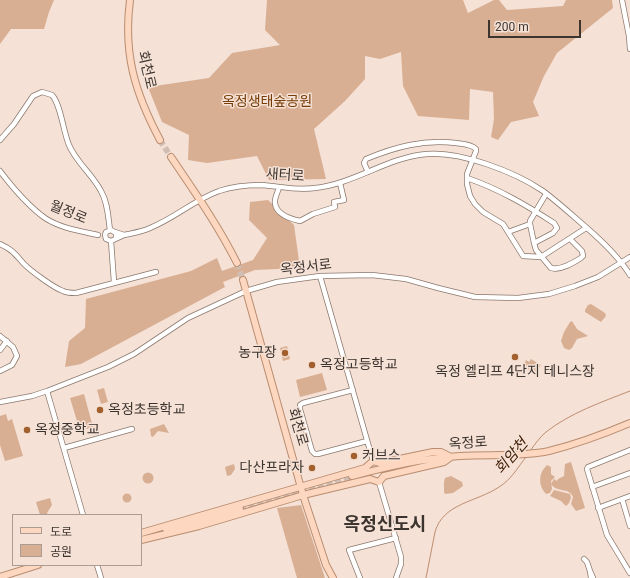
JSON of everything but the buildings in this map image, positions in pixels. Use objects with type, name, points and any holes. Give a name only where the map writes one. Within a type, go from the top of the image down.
[{"type":"main road","name":"회천로","points":[[130,0],[128,37],[133,72],[137,89],[147,116],[160,140]]},
{"type":"main road","points":[[171,157],[200,199],[237,263]]},
{"type":"main road","name":"회천로","points":[[243,280],[303,495],[326,565],[333,578]]},
{"type":"main road","name":"옥정로","points":[[352,476],[400,465],[451,457],[548,451],[583,442],[630,423]]},
{"type":"main road","points":[[142,533],[380,463],[433,452],[441,452],[451,457],[444,462],[303,495],[199,526],[142,540]]},
{"type":"main road","points":[[365,468],[373,461],[380,463]]},
{"type":"main road","points":[[341,474],[337,477],[336,481],[344,486]]},
{"type":"main road","points":[[370,479],[379,482],[384,476]]},
{"type":"main road","points":[[252,500],[256,503],[257,506],[255,509]]},
{"type":"main road","points":[[142,536],[240,509]]},
{"type":"main road","points":[[0,577],[35,566]]},
{"type":"main road","points":[[0,573],[15,572]]},
{"type":"main road","points":[[5,578],[15,572]]},
{"type":"street","points":[[622,0],[630,48]]},
{"type":"street","points":[[0,140],[14,124],[33,96],[42,92],[52,95],[56,102],[72,152],[97,184],[104,196],[107,208],[114,282]]},
{"type":"street","points":[[368,172],[364,163],[366,159],[397,147],[440,141],[472,146],[476,149],[467,174],[468,190],[475,204],[486,214],[502,224],[523,256],[541,257],[586,228]]},
{"type":"street","name":"새터로","points":[[200,199],[221,190],[242,186],[260,185],[300,190],[326,187],[389,163],[428,154],[445,154],[473,159],[526,182],[546,194],[581,221],[586,228],[597,236],[622,262]]},
{"type":"street","name":"월정로","points":[[0,171],[28,205],[46,218],[70,228],[98,235],[110,236]]},
{"type":"street","points":[[467,178],[502,192],[554,223],[557,228],[553,233],[534,243]]},
{"type":"street","points":[[279,187],[275,203],[278,210],[287,218],[300,221],[313,214],[335,207],[334,202],[344,200],[340,182]]},
{"type":"street","points":[[546,194],[530,224],[536,250],[550,268],[554,269],[564,266],[583,256],[582,251],[570,239]]},
{"type":"street","points":[[110,236],[140,232],[151,228],[200,199]]},
{"type":"street","points":[[508,232],[530,224]]},
{"type":"street","points":[[0,244],[16,254],[29,268],[63,291],[76,293],[156,272]]},
{"type":"street","name":"옥정서로","points":[[0,402],[32,396],[48,391],[108,367],[134,354],[188,318],[246,292],[288,280],[320,276],[372,275],[406,279],[462,295],[489,298],[513,298],[549,294],[569,288],[598,277],[630,257]]},
{"type":"street","points":[[622,262],[630,275]]},
{"type":"street","points":[[320,276],[373,461]]},
{"type":"street","points":[[0,336],[15,350],[17,356],[12,365],[0,371]]},
{"type":"street","points":[[0,350],[7,341]]},
{"type":"street","points":[[353,390],[303,403],[300,405],[300,409],[312,452],[314,454],[367,441]]},
{"type":"street","points":[[48,391],[83,514]]},
{"type":"street","points":[[64,448],[132,429]]},
{"type":"street","points":[[630,450],[588,467],[587,470],[607,535],[628,564],[630,573]]},
{"type":"street","points":[[592,487],[630,473]]},
{"type":"street","points":[[379,482],[401,557],[401,564],[396,578]]},
{"type":"street","points":[[598,508],[630,496]]},
{"type":"street","points":[[622,499],[630,526]]},
{"type":"street","points":[[360,578],[349,550],[396,538]]},
{"type":"street","points":[[584,559],[587,562],[592,578]]},
{"type":"street","points":[[97,566],[101,578]]},
{"type":"green space","points":[[0,0],[54,0],[44,29],[11,29],[0,44]]},
{"type":"green space","name":"옥정생태숲공원","points":[[267,0],[463,0],[468,13],[494,0],[499,0],[507,10],[563,6],[566,0],[612,0],[613,8],[557,53],[544,76],[533,102],[539,116],[511,122],[498,140],[491,137],[494,119],[493,92],[470,89],[469,120],[418,116],[403,86],[401,52],[380,59],[365,56],[365,79],[345,101],[314,129],[326,179],[269,180],[257,156],[207,163],[188,160],[189,135],[162,122],[148,87],[209,78],[232,53],[280,45],[265,30]]},
{"type":"green space","points":[[268,200],[294,225],[300,268],[255,270],[223,282],[225,287],[81,364],[65,367],[69,341],[85,328],[86,299],[191,271],[217,258],[222,271],[253,260],[267,238],[249,220],[250,202]]},
{"type":"green space","points":[[591,304],[605,313],[606,316],[601,322],[585,312],[588,305]]},
{"type":"green space","points":[[572,321],[577,329],[588,336],[577,339],[572,348],[569,350],[564,348],[561,341],[564,332]]},
{"type":"green space","name":"농구장","points":[[287,346],[290,359],[283,361],[280,348]]},
{"type":"green space","points":[[531,359],[541,365],[536,374],[523,366],[526,360],[529,362]]},
{"type":"green space","points":[[322,373],[327,390],[300,397],[296,380]]},
{"type":"green space","points":[[104,388],[108,402],[101,404],[97,390]]},
{"type":"green space","points":[[84,394],[93,427],[80,431],[70,398]]},
{"type":"green space","points":[[6,414],[8,421],[12,419],[23,456],[5,461],[0,445],[0,416]]},
{"type":"green space","points":[[164,424],[169,433],[158,431],[153,437],[151,436],[150,429]]},
{"type":"green space","points":[[571,462],[585,508],[576,511],[571,504],[573,497],[571,494],[554,487],[551,484],[554,479],[557,481],[564,476],[565,464]]},
{"type":"green space","points":[[234,464],[235,469],[231,475],[227,476],[225,467]]},
{"type":"green space","points":[[547,465],[551,467],[551,474],[555,477],[551,481],[552,489],[550,493],[546,494],[543,491],[540,480],[542,472]]},
{"type":"green space","points":[[148,472],[152,474],[154,478],[152,482],[148,484],[144,482],[142,478],[144,474]]},
{"type":"green space","points":[[451,476],[462,482],[463,486],[453,493],[445,494],[445,478]]},
{"type":"green space","points":[[554,490],[570,494],[571,498],[566,506],[561,501],[550,496]]},
{"type":"green space","points":[[127,493],[132,498],[127,503],[122,498]]},
{"type":"green space","points":[[50,498],[52,505],[48,514],[40,514],[36,502]]},
{"type":"green space","points":[[301,505],[325,578],[297,578],[277,508]]},
{"type":"waterway","name":"회암천","points":[[530,451],[544,434],[555,425],[586,408],[630,391]]},
{"type":"waterway","name":"회암천","points":[[426,578],[435,532],[439,522],[453,509],[490,492],[503,484],[511,477],[526,457]]},
{"type":"tunnel","points":[[160,140],[171,157]]},
{"type":"tunnel","points":[[237,263],[243,280]]},
{"type":"tunnel","points":[[240,509],[352,476]]},
{"type":"place","name":"농구장","points":[[285,353]]},
{"type":"place","name":"옥정 엘리프 4단지 테니스장","points":[[515,357]]},
{"type":"place","name":"옥정고등학교","points":[[312,365]]},
{"type":"place","name":"옥정초등학교","points":[[100,410]]},
{"type":"place","name":"옥정중학교","points":[[27,430]]},
{"type":"place","name":"커브스","points":[[354,456]]},
{"type":"place","name":"다산프라자","points":[[312,468]]},
{"type":"district","name":"옥정신도시","points":[[385,525]]}]
